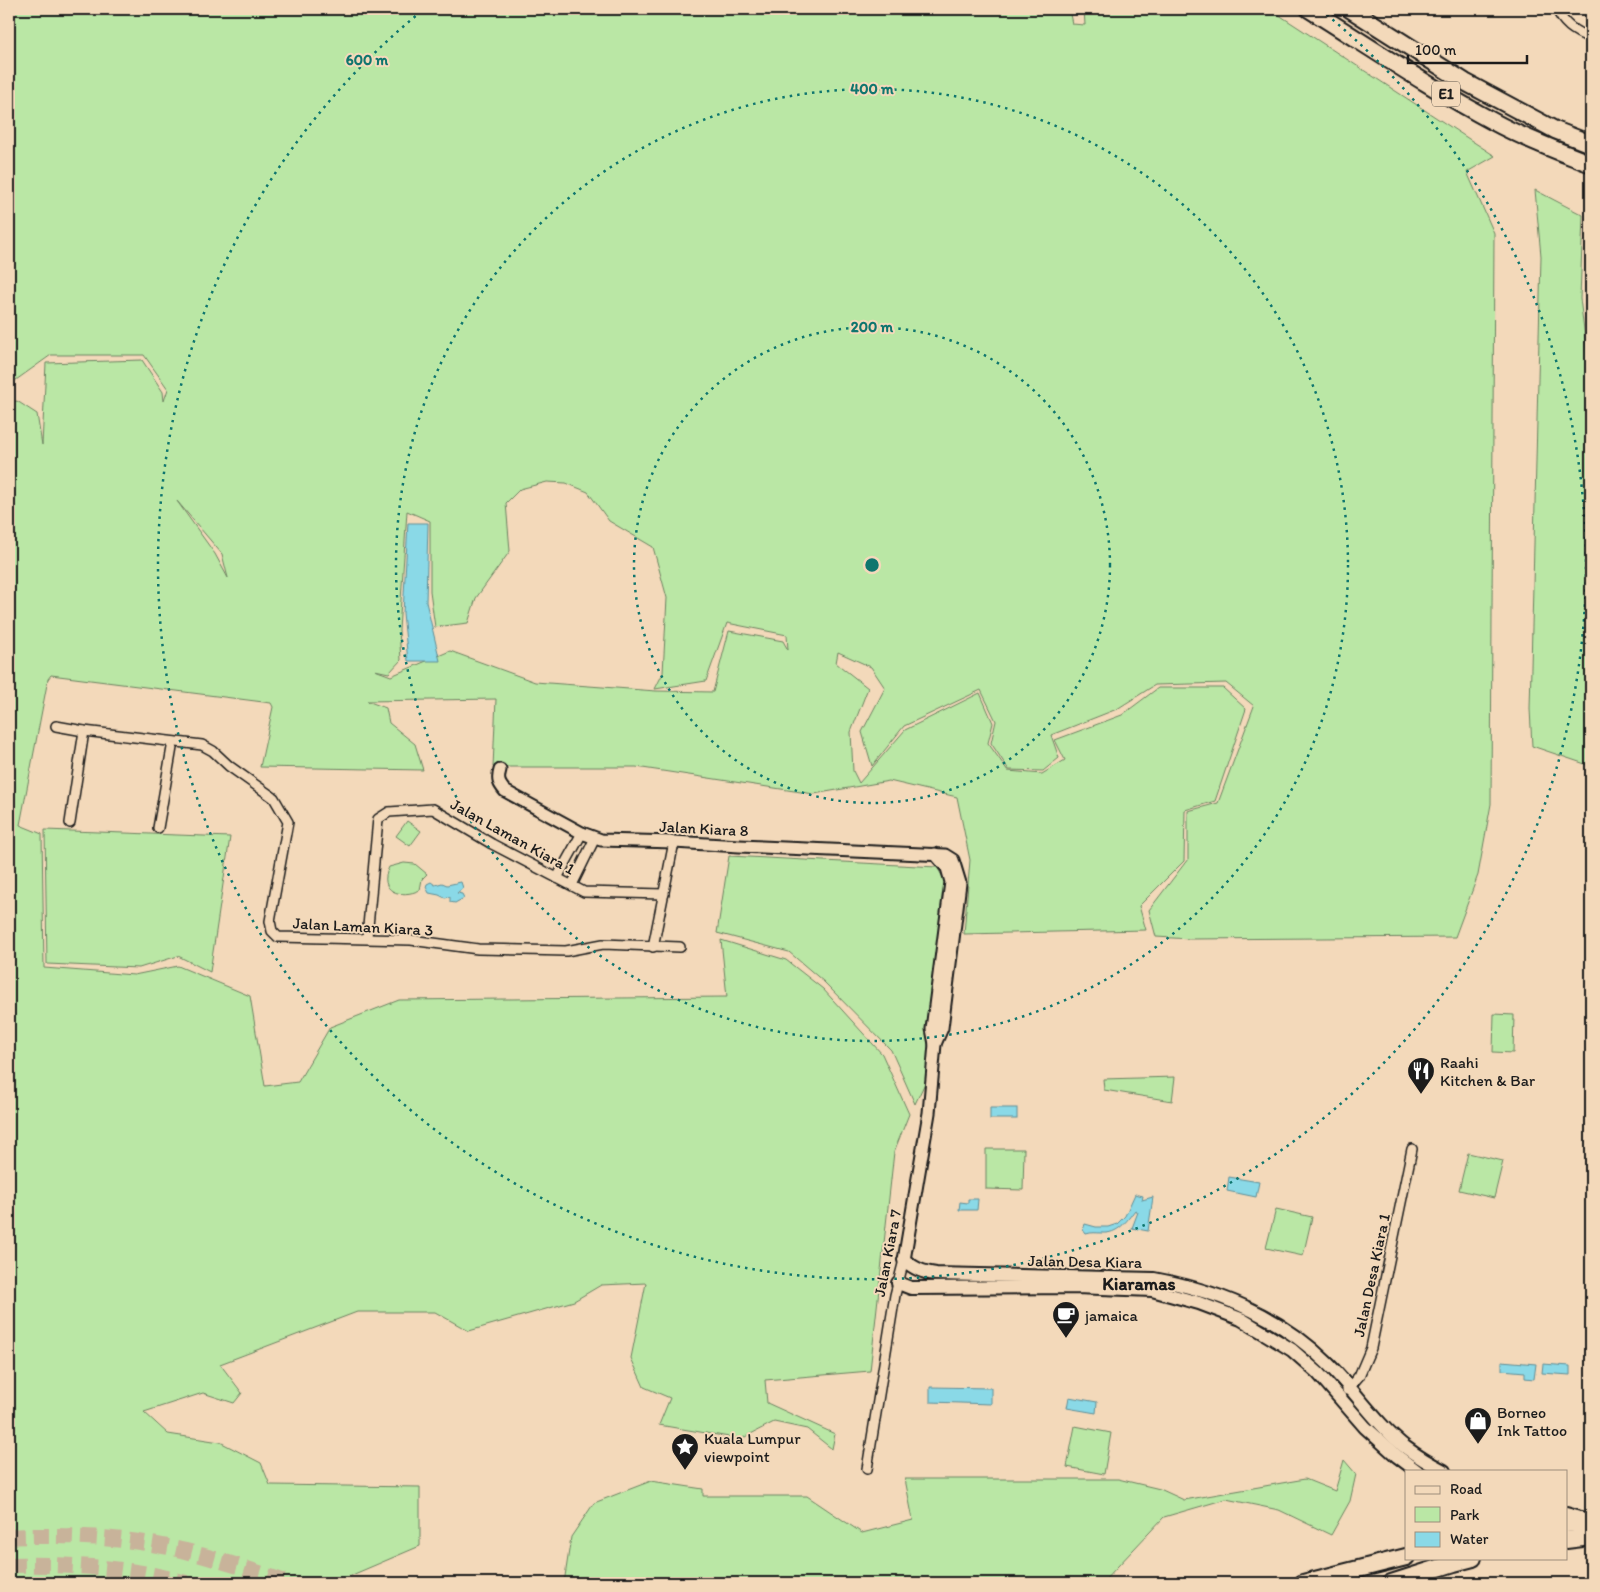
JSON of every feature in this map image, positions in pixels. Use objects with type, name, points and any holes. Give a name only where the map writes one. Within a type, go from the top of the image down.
[{"type":"highway","name":"E1","points":[[1309,9],[1419,79],[1494,122],[1591,164]]},
{"type":"highway","name":"E1","points":[[1350,9],[1465,82],[1555,130],[1591,144]]},
{"type":"highway","points":[[1568,1525],[1591,1532]]},
{"type":"highway","points":[[1568,1541],[1591,1532]]},
{"type":"highway","points":[[1303,1583],[1405,1557]]},
{"type":"highway","points":[[1392,1583],[1465,1560]]},
{"type":"main road","name":"Jalan Desa Kiara","points":[[904,1260],[914,1269],[936,1274],[1154,1279],[1184,1285],[1224,1297],[1260,1313],[1301,1339],[1327,1363],[1380,1423],[1404,1446],[1442,1470]]},
{"type":"main road","name":"Jalan Desa Kiara","points":[[898,1283],[912,1288],[1067,1287],[1152,1290],[1199,1303],[1241,1319],[1292,1350],[1318,1373],[1387,1448],[1416,1470]]},
{"type":"main road","points":[[1568,1515],[1591,1532]]},
{"type":"main road","points":[[1568,1529],[1591,1532]]},
{"type":"street","points":[[1557,9],[1568,26],[1591,38]]},
{"type":"street","name":"Jalan Laman Kiara 3","points":[[56,726],[202,745],[213,751],[229,766],[274,798],[288,822],[270,921],[272,931],[278,937],[411,940],[478,950],[566,952],[603,944],[680,947]]},
{"type":"street","points":[[70,823],[84,731]]},
{"type":"street","points":[[158,828],[173,742]]},
{"type":"street","name":"Jalan Kiara 8","points":[[500,770],[498,777],[505,791],[582,833],[601,840],[935,854],[945,855],[953,860],[960,883],[942,1028],[935,1044]]},
{"type":"street","name":"Jalan Laman Kiara 1","points":[[367,938],[378,820],[389,812],[432,809],[492,844],[584,892],[664,894]]},
{"type":"street","points":[[557,878],[582,833]]},
{"type":"street","points":[[572,885],[595,838]]},
{"type":"street","points":[[653,947],[674,842]]},
{"type":"street","name":"Jalan Kiara 7","points":[[867,1468],[929,1113],[935,1044]]},
{"type":"street","name":"Jalan Desa Kiara 1","points":[[1340,1398],[1359,1376],[1371,1348],[1412,1149]]},
{"type":"green space","points":[[9,9],[1069,9],[1072,24],[1085,25],[1084,9],[1270,9],[1495,156],[1467,172],[1494,233],[1491,804],[1478,875],[1455,937],[1190,939],[1156,937],[1149,910],[1188,859],[1188,811],[1218,803],[1254,706],[1226,683],[1155,685],[1117,709],[1051,735],[1059,758],[1043,771],[1009,770],[991,743],[996,721],[981,690],[904,726],[872,766],[862,732],[885,688],[871,667],[838,652],[836,663],[868,688],[851,732],[853,771],[859,783],[905,730],[980,693],[993,723],[988,743],[1008,771],[1042,774],[1065,760],[1055,740],[1122,715],[1158,688],[1223,688],[1246,709],[1215,801],[1185,810],[1184,861],[1139,906],[1146,930],[964,934],[970,860],[957,797],[889,781],[814,794],[636,767],[493,767],[496,699],[367,701],[386,708],[389,723],[415,744],[423,770],[260,767],[273,707],[271,703],[51,675],[48,679],[20,825],[42,834],[44,968],[134,975],[178,966],[250,996],[265,1086],[298,1082],[330,1027],[399,1000],[727,997],[721,940],[786,960],[823,989],[882,1054],[909,1114],[894,1152],[870,1371],[765,1380],[767,1403],[835,1434],[832,1449],[807,1429],[774,1422],[741,1439],[659,1425],[670,1398],[644,1387],[631,1358],[646,1283],[601,1285],[574,1301],[469,1331],[435,1312],[357,1312],[220,1364],[242,1393],[234,1403],[203,1393],[144,1412],[168,1434],[220,1442],[261,1463],[270,1485],[420,1487],[420,1546],[345,1578],[346,1583],[9,1583],[9,403],[17,401],[37,414],[42,445],[46,363],[142,360],[163,392],[164,401],[168,389],[144,355],[51,355],[9,385]],"holes":[[[547,482],[566,483],[588,492],[609,521],[653,547],[667,598],[663,673],[655,689],[706,681],[727,623],[787,635],[788,650],[783,641],[729,631],[713,692],[656,691],[535,682],[450,651],[391,676],[375,670],[389,673],[401,660],[399,630],[407,511],[430,521],[430,591],[435,627],[468,623],[476,598],[510,551],[506,503],[520,489]],[[177,501],[222,554],[228,578],[215,554]]]},
{"type":"green space","points":[[1535,190],[1583,215],[1580,299],[1591,383],[1591,766],[1532,746],[1530,709],[1541,256]]},
{"type":"green space","points":[[407,821],[421,831],[410,846],[396,836]]},
{"type":"green space","points":[[45,830],[230,837],[210,972],[178,956],[139,968],[47,964]]},
{"type":"green space","points":[[729,856],[937,867],[949,888],[925,1083],[915,1104],[891,1050],[824,982],[789,952],[717,933]]},
{"type":"green space","points":[[404,863],[415,864],[427,874],[422,879],[420,890],[405,894],[389,888],[386,876],[389,867]]},
{"type":"green space","points":[[1494,1014],[1514,1015],[1513,1053],[1493,1052]]},
{"type":"green space","points":[[1175,1077],[1172,1101],[1104,1090],[1103,1079]]},
{"type":"green space","points":[[986,1149],[1024,1149],[1023,1190],[986,1189]]},
{"type":"green space","points":[[1468,1153],[1503,1161],[1494,1198],[1459,1190]]},
{"type":"green space","points":[[1276,1209],[1312,1217],[1303,1256],[1266,1248]]},
{"type":"green space","points":[[1075,1426],[1111,1433],[1104,1474],[1067,1467]]},
{"type":"green space","points":[[1344,1460],[1356,1474],[1350,1501],[1331,1535],[1279,1510],[1226,1499],[1164,1517],[1102,1583],[564,1583],[571,1537],[594,1503],[651,1481],[703,1489],[703,1496],[807,1496],[862,1533],[913,1520],[905,1479],[1118,1479],[1160,1489],[1184,1500],[1305,1479],[1335,1491]]},
{"type":"water","points":[[408,523],[428,523],[426,602],[440,661],[408,661],[403,613]]},
{"type":"water","points":[[431,882],[435,885],[442,883],[447,885],[461,882],[463,888],[457,893],[462,894],[464,898],[455,903],[450,902],[450,897],[445,898],[429,893],[426,887]]},
{"type":"water","points":[[990,1108],[1017,1108],[1017,1119],[990,1119]]},
{"type":"water","points":[[1229,1177],[1259,1182],[1256,1197],[1227,1191]]},
{"type":"water","points":[[1135,1194],[1143,1196],[1142,1200],[1153,1197],[1148,1231],[1132,1228],[1138,1212],[1135,1210],[1113,1232],[1086,1234],[1083,1230],[1085,1224],[1096,1227],[1108,1227],[1117,1224],[1125,1216]]},
{"type":"water","points":[[968,1199],[978,1199],[977,1210],[959,1210],[960,1202],[968,1203]]},
{"type":"water","points":[[1502,1361],[1536,1364],[1534,1379],[1525,1378],[1525,1372],[1502,1370]]},
{"type":"water","points":[[1543,1364],[1570,1366],[1570,1375],[1542,1373]]},
{"type":"water","points":[[930,1387],[991,1388],[991,1404],[930,1402]]},
{"type":"water","points":[[1069,1397],[1097,1402],[1096,1413],[1067,1408]]},
{"type":"tunnel","points":[[9,1537],[75,1536],[142,1542],[199,1554],[288,1583]]},
{"type":"tunnel","points":[[9,1565],[53,1565],[121,1570],[144,1573],[186,1583]]},
{"type":"place","name":"Raahi Kitchen & Bar","points":[[1421,1095]]},
{"type":"place","name":"jamaica","points":[[1066,1339]]},
{"type":"place","name":"Borneo Ink Tattoo","points":[[1478,1445]]},
{"type":"place","name":"Kuala Lumpur viewpoint","points":[[685,1471]]},
{"type":"district","name":"Kiaramas","points":[[1139,1284]]}]
